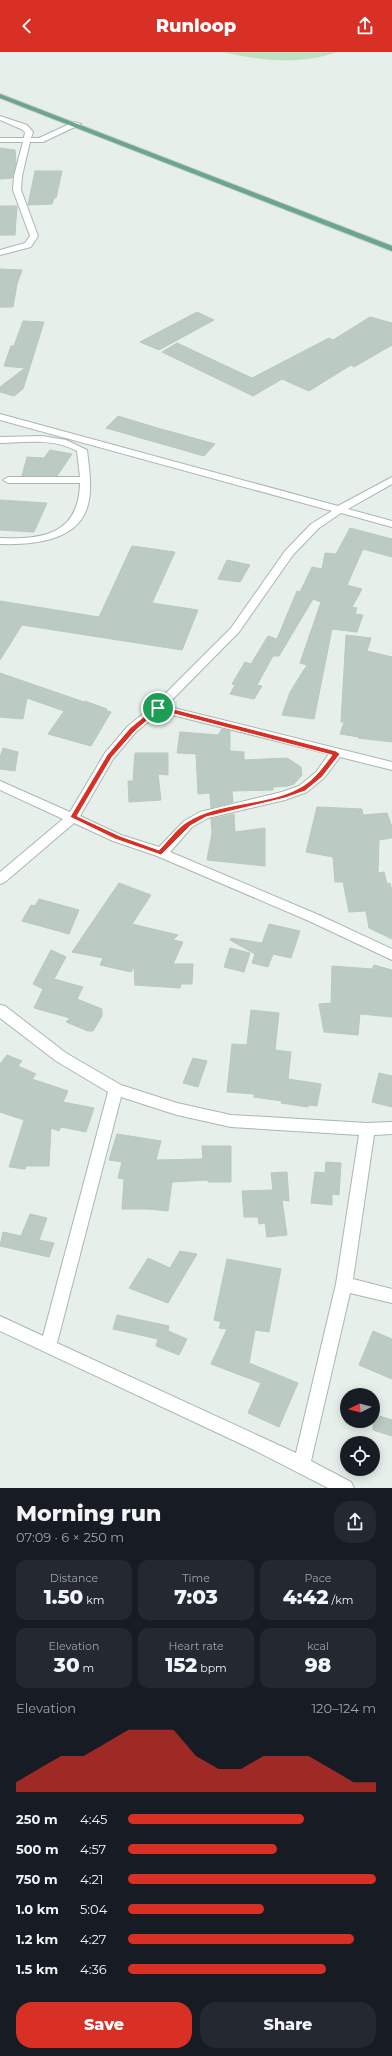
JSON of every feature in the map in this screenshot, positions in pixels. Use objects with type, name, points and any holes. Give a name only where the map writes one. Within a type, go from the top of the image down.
[{"type":"main road","points":[[0,96],[76,124],[392,249]]},
{"type":"street","points":[[0,118],[27,129],[29,132],[18,176],[17,190],[34,236],[28,245],[0,253]]},
{"type":"street","points":[[0,140],[44,140],[76,124]]},
{"type":"street","points":[[0,417],[93,444],[341,509],[392,524]]},
{"type":"street","points":[[0,440],[55,439],[75,445],[82,450],[85,480],[80,512],[71,524],[57,533],[42,539],[21,543],[0,541]]},
{"type":"street","points":[[8,480],[85,480]]},
{"type":"street","points":[[0,879],[73,817],[109,756],[132,729],[158,708],[235,630],[289,553],[315,526],[341,509],[392,480]]},
{"type":"street","points":[[158,708],[336,754],[392,766]]},
{"type":"street","points":[[161,853],[188,824],[204,815],[285,796],[303,789],[320,775],[336,754]]},
{"type":"street","points":[[0,785],[117,838],[161,853],[314,918],[392,955]]},
{"type":"street","points":[[0,1010],[61,1057],[116,1089],[177,1109],[231,1121],[367,1130],[392,1128]]},
{"type":"street","points":[[48,1347],[116,1089]]},
{"type":"street","points":[[302,1464],[344,1284],[367,1130]]},
{"type":"street","points":[[344,1284],[392,1296]]},
{"type":"street","points":[[0,1323],[48,1347],[302,1464],[345,1488]]},
{"type":"green space","points":[[223,52],[337,52],[309,59],[280,60],[251,58]]},
{"type":"building","points":[[0,148],[15,150],[16,164],[12,178],[0,179]]},
{"type":"building","points":[[35,171],[62,171],[56,198],[54,198],[52,204],[28,205]]},
{"type":"building","points":[[0,206],[17,206],[15,235],[0,235]]},
{"type":"building","points":[[0,269],[22,270],[17,284],[13,307],[0,307]]},
{"type":"building","points":[[197,312],[214,320],[159,350],[140,342]]},
{"type":"building","points":[[370,317],[392,323],[392,345],[354,367],[351,365],[309,391],[282,379],[253,396],[162,352],[177,343],[252,378],[329,338],[333,340]]},
{"type":"building","points":[[23,321],[44,322],[23,389],[14,396],[0,392],[0,387],[25,368],[4,366],[11,346],[14,346]]},
{"type":"building","points":[[118,416],[215,444],[204,456],[106,428]]},
{"type":"building","points":[[50,450],[72,454],[57,476],[22,476],[27,457],[44,458]]},
{"type":"building","points":[[0,500],[47,503],[34,532],[0,530]]},
{"type":"building","points":[[350,528],[392,539],[392,557],[363,549],[347,585],[362,589],[352,607],[357,608],[355,614],[363,615],[357,632],[332,629],[314,719],[282,715],[290,692],[307,665],[300,663],[321,602],[313,599],[279,656],[273,656],[257,685],[262,686],[254,699],[230,694],[235,685],[232,684],[245,662],[251,664],[268,636],[277,639],[297,591],[300,592],[312,567],[322,569],[325,553],[336,554]]},
{"type":"building","points":[[132,546],[175,552],[152,603],[198,610],[182,650],[22,625],[0,660],[0,601],[99,617]]},
{"type":"building","points":[[227,560],[250,565],[240,582],[218,579]]},
{"type":"building","points":[[346,635],[371,638],[367,651],[392,657],[392,742],[358,738],[359,737],[340,734],[344,722],[341,722]]},
{"type":"building","points":[[0,673],[84,702],[85,701],[107,709],[105,710],[111,712],[91,746],[48,734],[64,711],[27,698],[23,719],[0,717]]},
{"type":"building","points":[[222,729],[230,731],[230,751],[244,752],[244,760],[287,758],[301,767],[302,775],[294,784],[273,787],[273,790],[232,791],[233,802],[211,808],[210,793],[198,794],[196,754],[177,753],[180,732],[218,735]]},
{"type":"building","points":[[3,748],[18,752],[15,771],[0,769],[0,757]]},
{"type":"building","points":[[135,753],[168,753],[168,775],[158,774],[161,800],[129,802],[128,781],[133,781]]},
{"type":"building","points":[[317,807],[362,809],[363,815],[387,813],[392,827],[392,838],[379,840],[378,873],[384,872],[387,884],[390,883],[392,891],[392,939],[369,928],[366,911],[349,912],[343,882],[335,882],[333,857],[306,852]]},
{"type":"building","points":[[234,814],[235,832],[265,828],[265,866],[207,860],[212,833],[211,819]]},
{"type":"building","points":[[119,883],[151,895],[132,924],[178,935],[173,940],[183,942],[173,964],[193,964],[192,984],[181,984],[180,988],[135,985],[134,967],[131,972],[100,965],[103,958],[72,952]]},
{"type":"building","points":[[39,899],[79,910],[69,934],[22,921],[31,905],[35,906]]},
{"type":"building","points":[[269,924],[300,931],[291,958],[273,954],[268,967],[252,963],[255,954],[230,940],[231,938],[262,943]]},
{"type":"building","points":[[230,948],[250,953],[244,972],[224,967]]},
{"type":"building","points":[[51,950],[66,957],[54,979],[83,987],[77,999],[102,1009],[102,1016],[93,1031],[88,1031],[66,1022],[70,1018],[34,1008],[43,989],[33,984]]},
{"type":"building","points":[[374,965],[392,970],[392,1017],[360,1014],[358,1035],[324,1032],[319,1004],[331,1003],[332,966],[372,969]]},
{"type":"building","points":[[251,1010],[279,1013],[275,1050],[291,1052],[288,1079],[321,1084],[317,1106],[308,1105],[308,1107],[281,1103],[282,1101],[254,1097],[254,1094],[227,1092],[232,1044],[247,1045]]},
{"type":"building","points":[[7,1055],[22,1061],[18,1066],[36,1074],[32,1079],[68,1091],[63,1102],[94,1108],[86,1132],[61,1127],[59,1131],[51,1128],[49,1166],[26,1166],[25,1169],[9,1167],[24,1120],[0,1112],[0,1064]]},
{"type":"building","points":[[193,1058],[207,1061],[198,1087],[183,1083]]},
{"type":"building","points":[[379,1073],[392,1076],[392,1107],[372,1102]]},
{"type":"building","points":[[117,1134],[161,1141],[156,1160],[203,1159],[202,1146],[231,1146],[231,1182],[208,1182],[208,1180],[172,1182],[168,1211],[122,1209],[124,1179],[118,1178],[122,1162],[109,1160]]},
{"type":"building","points":[[326,1162],[341,1163],[339,1195],[332,1194],[332,1205],[311,1203],[315,1172],[325,1173]]},
{"type":"building","points":[[287,1172],[289,1201],[282,1200],[287,1235],[267,1237],[265,1223],[259,1224],[258,1217],[244,1217],[242,1191],[273,1190],[271,1173]]},
{"type":"building","points":[[30,1214],[47,1218],[39,1240],[54,1243],[49,1257],[0,1246],[3,1232],[21,1236]]},
{"type":"building","points":[[180,1251],[197,1254],[168,1303],[129,1288],[148,1258],[170,1268]]},
{"type":"building","points":[[227,1259],[281,1269],[269,1332],[255,1330],[249,1363],[298,1383],[279,1427],[248,1413],[261,1383],[211,1364],[227,1329],[219,1328],[221,1322],[214,1320]]},
{"type":"building","points":[[117,1315],[169,1326],[168,1331],[187,1339],[179,1355],[156,1346],[158,1339],[113,1329]]},
{"type":"building","points":[[373,1331],[392,1339],[392,1379],[359,1365]]},
{"type":"building","points":[[380,1416],[392,1420],[392,1436],[373,1430],[373,1428],[380,1428]]},
{"type":"route","points":[[158,708],[336,754],[320,775],[303,789],[285,796],[204,815],[188,824],[161,853],[117,838],[73,817],[109,756],[132,729],[158,708]]}]
